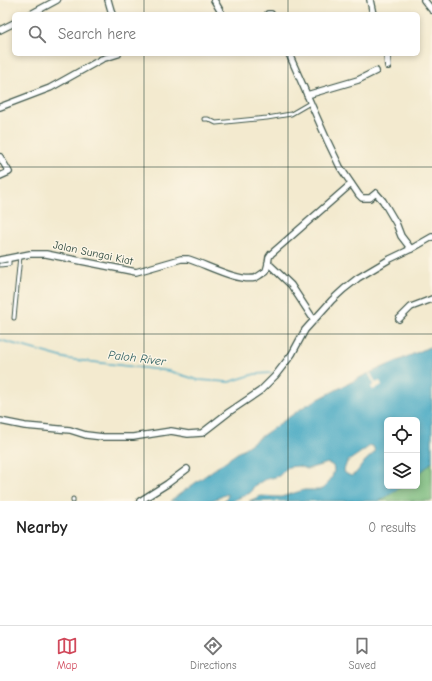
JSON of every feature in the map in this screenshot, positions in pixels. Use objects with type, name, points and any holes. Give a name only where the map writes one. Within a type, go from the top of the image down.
[{"type":"street","points":[[35,12],[56,0]]},
{"type":"street","points":[[108,0],[111,12]]},
{"type":"street","points":[[214,0],[221,12]]},
{"type":"street","points":[[370,0],[373,12]]},
{"type":"street","points":[[424,0],[432,10]]},
{"type":"street","points":[[0,30],[12,24]]},
{"type":"street","points":[[0,107],[50,88],[102,59],[112,56]]},
{"type":"street","points":[[290,56],[306,95],[340,167],[362,198],[370,198],[376,193],[383,201],[396,223],[401,236],[411,250]]},
{"type":"street","points":[[387,56],[388,66]]},
{"type":"street","points":[[306,95],[358,80],[376,71]]},
{"type":"street","points":[[0,157],[10,172],[0,176]]},
{"type":"street","name":"Jalan Sungai Kiat","points":[[0,260],[30,254],[46,254],[68,257],[132,272],[147,270],[182,259],[188,259],[232,275],[249,279],[266,271],[271,254],[351,184]]},
{"type":"street","points":[[0,421],[25,426],[70,430],[103,438],[133,437],[171,431],[188,434],[202,433],[260,391],[275,376],[292,354],[305,330],[332,300],[358,278],[390,259],[411,250],[432,236]]},
{"type":"street","points":[[268,263],[291,285],[314,320]]},
{"type":"street","points":[[399,319],[411,307],[432,299]]},
{"type":"street","points":[[140,501],[167,484],[187,468]]},
{"type":"lane","points":[[204,119],[208,119],[216,123],[267,118],[291,114],[310,103]]},
{"type":"lane","points":[[14,318],[20,256]]},
{"type":"lane","points":[[0,265],[9,264],[9,259]]},
{"type":"green space","points":[[432,461],[432,501],[380,501],[398,489],[420,489],[420,473]]},
{"type":"water","points":[[432,346],[432,461],[420,473],[420,417],[384,417],[384,489],[398,489],[380,501],[249,501],[261,496],[281,497],[304,490],[319,490],[324,488],[332,477],[334,470],[333,466],[328,463],[307,469],[298,466],[288,467],[279,476],[264,480],[254,486],[250,493],[232,501],[224,501],[228,496],[227,494],[207,501],[170,501],[223,463],[305,406],[365,375]],"holes":[[[370,446],[373,446],[375,452],[365,461],[356,473],[351,476],[345,473],[344,470],[347,462]]]},
{"type":"pier","points":[[370,372],[376,383],[380,381],[382,385],[373,390],[371,387],[374,384],[369,374]]},
{"type":"waterway","name":"Paloh River","points":[[0,340],[68,359],[169,371],[198,380],[229,382],[255,374],[272,373]]}]
